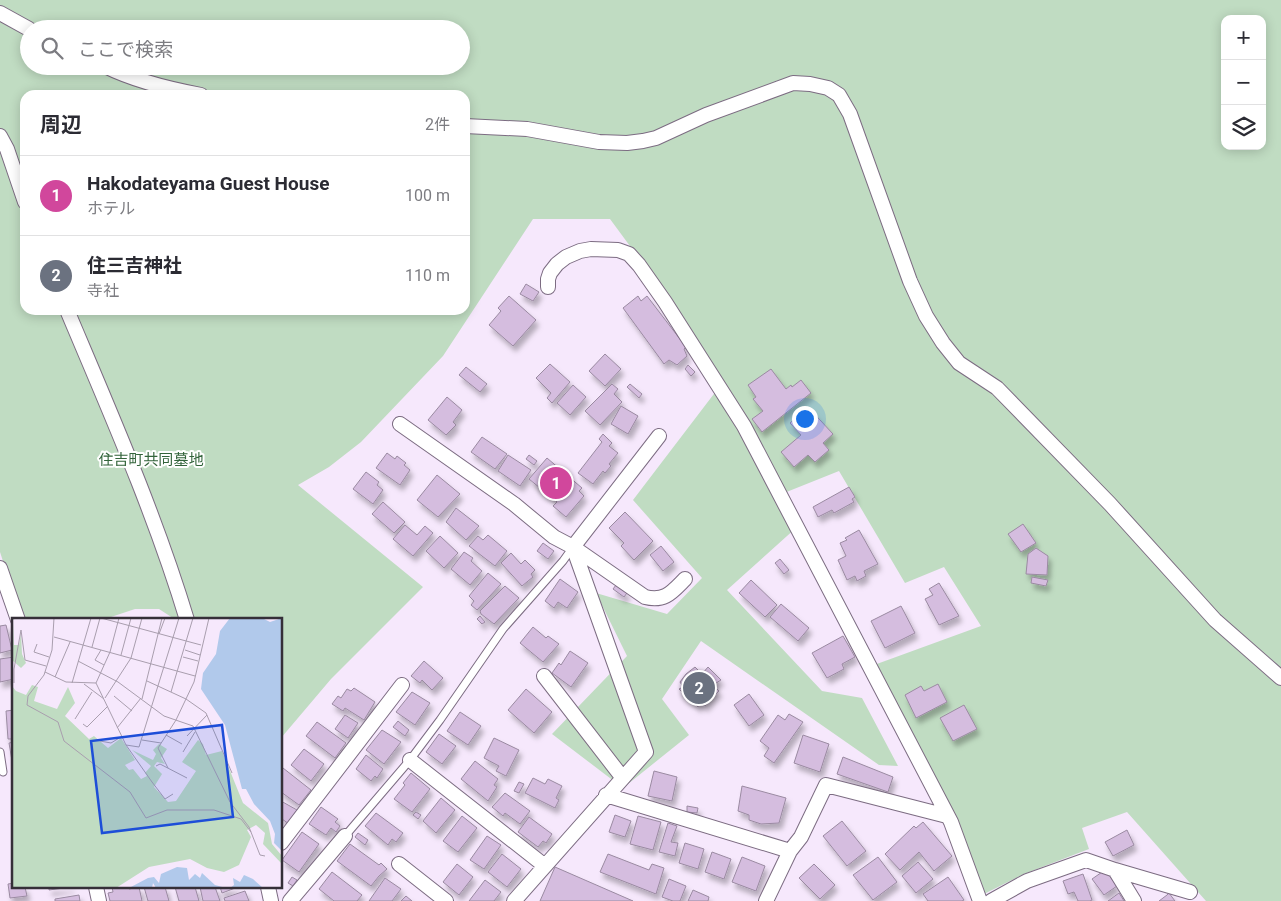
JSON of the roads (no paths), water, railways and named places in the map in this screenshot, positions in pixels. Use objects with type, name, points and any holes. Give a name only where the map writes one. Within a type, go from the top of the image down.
[{"type":"street","points":[[0,13],[20,24]]},
{"type":"street","points":[[128,75],[178,90]]},
{"type":"street","points":[[470,126],[527,129],[599,142],[627,143],[656,138],[706,115],[793,83],[828,88],[839,95],[855,127],[910,281],[926,316],[943,343],[959,363],[998,388],[1110,504],[1215,620],[1281,678]]},
{"type":"street","points":[[0,136],[7,149],[20,187]]},
{"type":"street","points":[[548,287],[550,273],[557,264],[566,257],[580,251],[591,249],[618,250],[629,254],[639,264],[744,426],[947,816],[980,901]]},
{"type":"street","points":[[69,315],[132,464],[173,573],[186,618]]},
{"type":"street","points":[[400,424],[514,504],[554,538],[573,547],[645,597],[654,600],[669,595],[685,579]]},
{"type":"street","points":[[573,547],[659,436]]},
{"type":"street","points":[[514,901],[646,752],[573,547]]},
{"type":"street","points":[[0,568],[17,618]]},
{"type":"street","points":[[544,676],[622,777]]},
{"type":"street","points":[[282,842],[402,686]]},
{"type":"street","points":[[410,760],[545,866]]},
{"type":"street","points":[[766,901],[790,851],[801,837],[826,785],[947,816]]},
{"type":"street","points":[[606,795],[790,851]]},
{"type":"street","points":[[290,901],[346,836]]},
{"type":"street","points":[[991,901],[1027,881],[1086,860],[1190,892]]},
{"type":"street","points":[[398,864],[446,901]]},
{"type":"street","points":[[1115,870],[1134,901]]},
{"type":"street","points":[[96,888],[99,901]]},
{"type":"street","points":[[268,888],[271,901]]},
{"type":"lane","points":[[346,836],[410,760],[503,629],[573,547]]},
{"type":"lane","points":[[0,752],[3,772]]},
{"type":"place","name":"Hakodateyama Guest House","points":[[556,483]]},
{"type":"place","name":"住三吉神社","points":[[699,688]]},
{"type":"park label","name":"住吉町共同墓地","points":[[151,460]]}]
